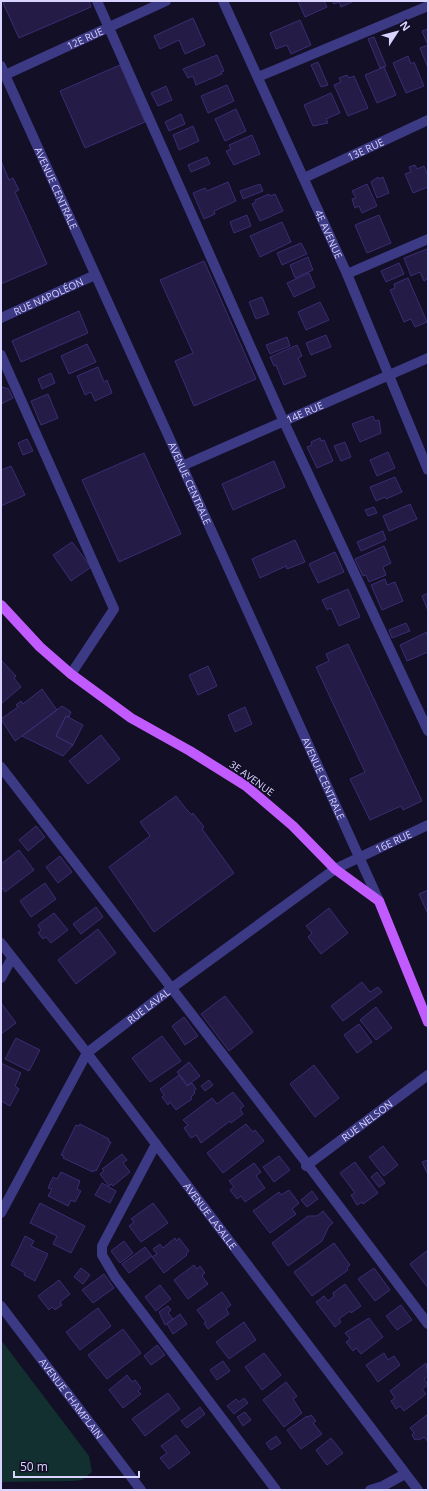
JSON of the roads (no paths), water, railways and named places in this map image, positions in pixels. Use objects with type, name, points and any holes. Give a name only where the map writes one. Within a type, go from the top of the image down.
[{"type":"main road","name":"3E AVENUE","points":[[1,605],[40,647],[71,674],[131,718],[190,751],[246,786],[293,826],[335,870],[379,901]]},
{"type":"main road","points":[[379,901],[428,1022]]},
{"type":"street","points":[[97,1],[284,422],[428,731]]},
{"type":"street","name":"12E RUE","points":[[3,71],[109,27],[166,1]]},
{"type":"street","name":"4E AVENUE","points":[[223,1],[346,274],[428,470]]},
{"type":"street","points":[[258,77],[428,6]]},
{"type":"street","name":"AVENUE CENTRALE","points":[[3,71],[379,901]]},
{"type":"street","name":"13E RUE","points":[[304,178],[428,120]]},
{"type":"street","points":[[346,274],[428,239]]},
{"type":"street","name":"RUE NAPOLÉON","points":[[1,318],[95,275]]},
{"type":"street","points":[[1,356],[114,609],[71,674]]},
{"type":"street","name":"14E RUE","points":[[182,466],[388,377],[428,358]]},
{"type":"street","points":[[1,767],[172,988],[428,1324]]},
{"type":"street","name":"16E RUE","points":[[359,857],[428,825]]},
{"type":"street","name":"RUE LAVAL","points":[[1,1213],[88,1053],[172,988],[335,870],[359,857]]},
{"type":"street","name":"AVENUE LASALLE","points":[[1,943],[88,1053],[418,1490]]},
{"type":"street","points":[[1,978],[12,958]]},
{"type":"street","name":"RUE NELSON","points":[[307,1166],[428,1075]]},
{"type":"street","points":[[156,1144],[102,1246],[102,1255],[115,1277],[276,1490]]},
{"type":"street","name":"AVENUE CHAMPLAIN","points":[[1,1306],[141,1490]]},
{"type":"street","points":[[370,1490],[383,1486],[405,1474]]}]
